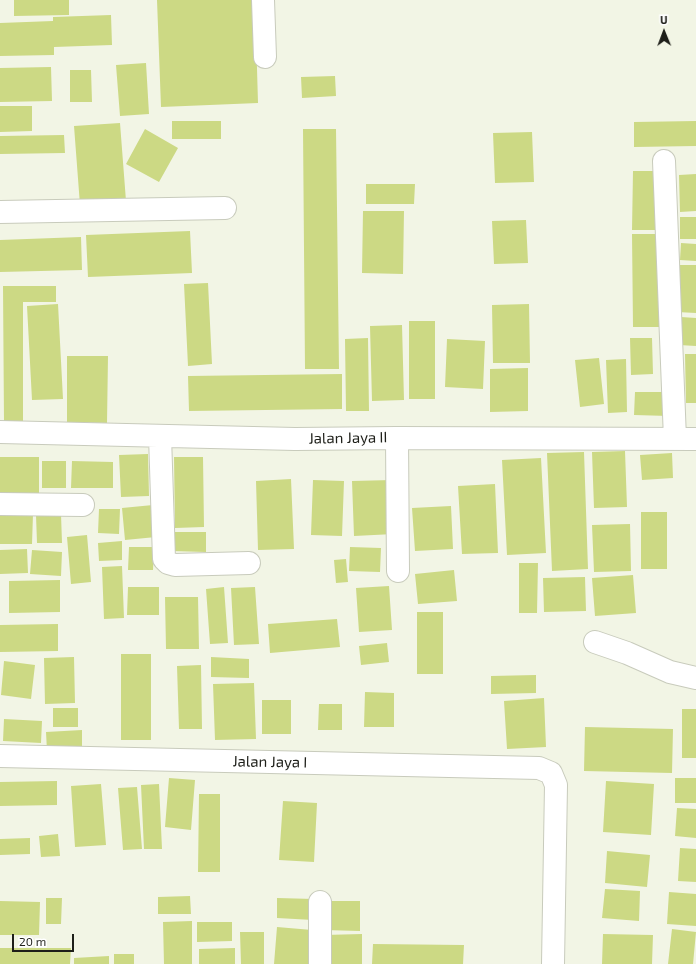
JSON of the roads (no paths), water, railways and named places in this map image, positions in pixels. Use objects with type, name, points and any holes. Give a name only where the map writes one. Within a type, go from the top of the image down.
[{"type":"street","points":[[263,0],[265,57]]},
{"type":"street","points":[[664,161],[686,439]]},
{"type":"street","points":[[0,212],[225,208]]},
{"type":"street","name":"Jalan Jaya II","points":[[0,432],[296,439],[686,439]]},
{"type":"street","points":[[160,436],[164,559],[168,563],[175,564],[249,562]]},
{"type":"street","points":[[397,438],[398,571]]},
{"type":"street","points":[[0,504],[83,505]]},
{"type":"street","points":[[596,642],[627,653],[670,672],[696,678]]},
{"type":"street","name":"Jalan Jaya I","points":[[0,756],[540,768],[551,773],[556,785],[553,964]]},
{"type":"street","points":[[320,902],[320,964]]}]
